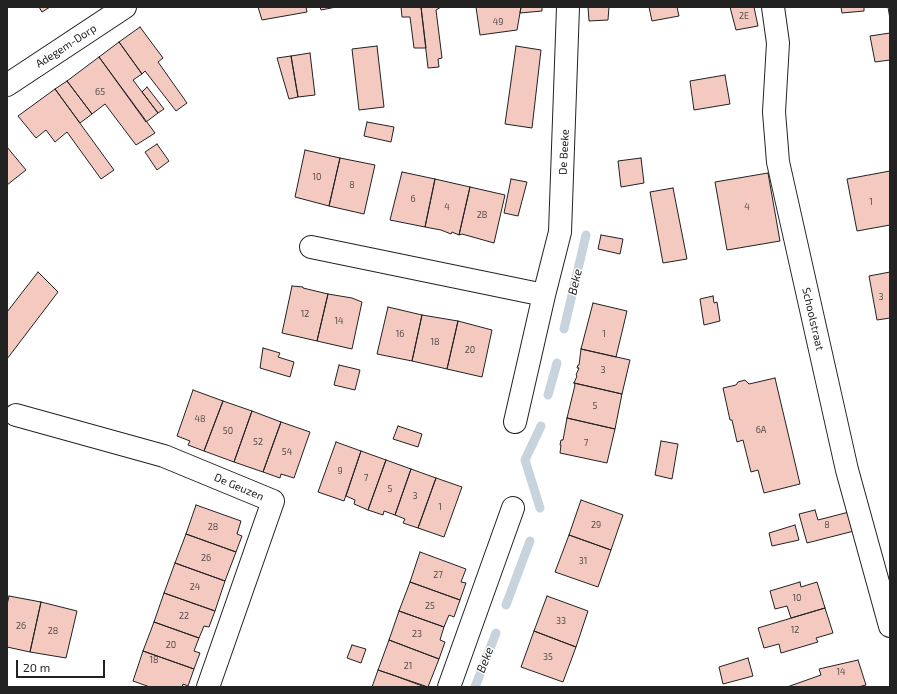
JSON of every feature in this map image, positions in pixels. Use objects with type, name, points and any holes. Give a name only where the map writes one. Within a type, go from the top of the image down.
[{"type":"street","name":"Adegem-Dorp","points":[[7,85],[125,7]]},
{"type":"street","name":"De Beeke","points":[[515,422],[560,232],[566,116],[568,7]]},
{"type":"street","name":"Schoolstraat","points":[[773,7],[778,43],[774,112],[778,162],[847,470],[890,626]]},
{"type":"street","points":[[311,247],[544,295]]},
{"type":"street","name":"De Geuzen","points":[[16,415],[164,456],[273,501],[208,687]]},
{"type":"street","points":[[449,687],[513,508]]},
{"type":"building","points":[[39,7],[50,7],[42,12]]},
{"type":"building","points":[[258,7],[306,7],[307,12],[262,20]]},
{"type":"building","points":[[320,7],[336,7],[321,10]]},
{"type":"building","points":[[401,7],[421,7],[426,48],[414,48],[410,17],[402,17]]},
{"type":"building","points":[[421,7],[441,7],[436,10],[442,58],[438,59],[439,67],[428,68]]},
{"type":"building","points":[[476,7],[521,7],[517,30],[480,35]]},
{"type":"building","points":[[521,7],[542,7],[542,11],[520,13]]},
{"type":"building","points":[[588,7],[609,7],[608,20],[589,21]]},
{"type":"building","points":[[649,7],[677,7],[679,16],[652,21]]},
{"type":"building","points":[[730,7],[754,7],[758,26],[736,30]]},
{"type":"building","points":[[841,7],[864,7],[864,11],[842,13]]},
{"type":"building","points":[[888,7],[890,7],[890,19]]},
{"type":"building","points":[[140,27],[163,58],[158,62],[187,103],[176,111],[145,71],[142,74],[119,42]]},
{"type":"building","points":[[890,33],[890,60],[875,62],[870,36]]},
{"type":"building","points":[[119,42],[142,74],[133,80],[158,113],[146,122],[99,57]]},
{"type":"building","points":[[377,46],[384,107],[359,110],[352,49]]},
{"type":"building","points":[[516,46],[541,50],[532,128],[505,124]]},
{"type":"building","points":[[310,53],[315,95],[298,97],[291,56]]},
{"type":"building","points":[[291,56],[298,97],[289,99],[277,58]]},
{"type":"building","points":[[99,57],[155,133],[136,145],[105,104],[92,114],[67,81]]},
{"type":"building","points":[[725,75],[730,104],[694,110],[690,81]]},
{"type":"building","points":[[67,81],[92,114],[80,123],[55,89]]},
{"type":"building","points":[[147,87],[164,109],[158,113],[142,92]]},
{"type":"building","points":[[55,89],[114,170],[101,179],[67,132],[55,142],[46,130],[36,138],[18,116]]},
{"type":"building","points":[[367,122],[394,127],[391,142],[364,136]]},
{"type":"building","points":[[157,144],[169,161],[157,170],[145,152]]},
{"type":"building","points":[[7,147],[26,170],[7,185]]},
{"type":"building","points":[[305,150],[340,158],[329,206],[295,197]]},
{"type":"building","points":[[340,158],[375,165],[364,214],[329,206]]},
{"type":"building","points":[[641,158],[644,183],[621,187],[618,161]]},
{"type":"building","points":[[890,171],[890,225],[857,231],[847,179]]},
{"type":"building","points":[[402,172],[435,179],[425,227],[390,220]]},
{"type":"building","points":[[768,173],[780,241],[727,250],[715,182]]},
{"type":"building","points":[[435,179],[470,187],[459,235],[452,232],[451,234],[441,230],[425,227]]},
{"type":"building","points":[[511,179],[527,182],[518,216],[504,213]]},
{"type":"building","points":[[470,187],[505,195],[494,243],[462,234],[459,235]]},
{"type":"building","points":[[673,188],[687,259],[663,263],[650,192]]},
{"type":"building","points":[[601,235],[623,239],[620,254],[598,249]]},
{"type":"building","points":[[38,272],[58,292],[7,359],[7,312]]},
{"type":"building","points":[[890,272],[890,318],[877,320],[869,276]]},
{"type":"building","points":[[292,286],[303,287],[328,294],[317,341],[282,333]]},
{"type":"building","points":[[328,294],[352,298],[362,302],[352,349],[317,341]]},
{"type":"building","points":[[713,296],[714,303],[717,302],[720,321],[704,325],[700,299]]},
{"type":"building","points":[[593,303],[627,311],[616,357],[581,349]]},
{"type":"building","points":[[388,307],[422,315],[412,361],[377,354]]},
{"type":"building","points":[[422,315],[458,321],[447,369],[412,361]]},
{"type":"building","points":[[458,321],[492,330],[482,377],[447,369]]},
{"type":"building","points":[[263,348],[280,353],[278,357],[294,362],[290,377],[260,368]]},
{"type":"building","points":[[581,349],[630,360],[622,394],[574,383],[579,368],[577,368],[579,365]]},
{"type":"building","points":[[339,365],[360,370],[355,390],[334,385]]},
{"type":"building","points":[[775,378],[800,484],[764,493],[758,470],[751,472],[743,440],[737,442],[732,420],[730,420],[723,388],[736,385],[738,382],[745,380],[749,384]]},
{"type":"building","points":[[574,383],[622,394],[615,429],[567,418],[575,385]]},
{"type":"building","points":[[193,390],[223,401],[204,451],[188,445],[190,441],[177,436]]},
{"type":"building","points":[[223,401],[252,411],[234,462],[204,451]]},
{"type":"building","points":[[252,411],[281,422],[263,472],[234,462]]},
{"type":"building","points":[[567,418],[615,429],[607,463],[560,453],[561,440],[563,440]]},
{"type":"building","points":[[281,422],[310,432],[294,478],[281,474],[280,478],[263,472]]},
{"type":"building","points":[[398,426],[422,434],[418,447],[393,439]]},
{"type":"building","points":[[661,441],[678,444],[672,479],[655,475]]},
{"type":"building","points":[[336,442],[361,451],[344,501],[318,492]]},
{"type":"building","points":[[361,451],[386,460],[368,510],[354,504],[355,500],[346,496]]},
{"type":"building","points":[[386,460],[411,469],[395,515],[384,511],[383,515],[368,510]]},
{"type":"building","points":[[411,469],[436,478],[418,528],[403,523],[405,519],[395,515]]},
{"type":"building","points":[[436,478],[462,487],[444,537],[418,528]]},
{"type":"building","points":[[581,500],[623,515],[611,550],[569,535]]},
{"type":"building","points":[[196,505],[241,521],[237,534],[242,536],[236,552],[186,534]]},
{"type":"building","points":[[815,510],[818,520],[849,512],[854,531],[807,543],[799,514]]},
{"type":"building","points":[[795,525],[799,540],[772,546],[769,533]]},
{"type":"building","points":[[186,534],[236,552],[225,581],[175,563]]},
{"type":"building","points":[[569,535],[611,550],[598,587],[555,572]]},
{"type":"building","points":[[420,552],[466,569],[461,582],[466,583],[460,600],[410,582]]},
{"type":"building","points":[[175,563],[225,581],[215,611],[164,593]]},
{"type":"building","points":[[410,582],[460,600],[454,617],[449,615],[444,627],[399,611]]},
{"type":"building","points":[[800,582],[801,587],[817,582],[825,608],[791,618],[787,606],[775,609],[770,591]]},
{"type":"building","points":[[164,593],[215,611],[209,627],[204,626],[199,638],[154,622]]},
{"type":"building","points":[[9,596],[41,602],[30,652],[7,647],[7,605]]},
{"type":"building","points":[[547,596],[588,611],[576,647],[534,631]]},
{"type":"building","points":[[41,602],[77,611],[66,658],[30,652]]},
{"type":"building","points":[[825,608],[833,633],[816,638],[818,642],[781,653],[779,644],[764,648],[758,628]]},
{"type":"building","points":[[399,611],[444,627],[440,640],[445,642],[439,659],[389,640]]},
{"type":"building","points":[[154,622],[199,638],[194,651],[200,653],[194,669],[143,651]]},
{"type":"building","points":[[534,631],[576,647],[563,682],[521,667]]},
{"type":"building","points":[[389,640],[439,659],[428,687],[378,670]]},
{"type":"building","points":[[352,645],[366,649],[361,663],[347,658]]},
{"type":"building","points":[[143,651],[194,669],[188,686],[183,684],[182,687],[150,687],[133,681]]},
{"type":"building","points":[[748,658],[753,676],[723,684],[719,667]]},
{"type":"building","points":[[858,660],[866,685],[858,687],[787,687],[821,675],[819,669]]},
{"type":"building","points":[[378,670],[393,675],[425,687],[372,687]]},
{"type":"waterway","name":"Beke","points":[[564,329],[586,235]]},
{"type":"waterway","name":"Beke","points":[[548,395],[557,363]]},
{"type":"waterway","name":"Beke","points":[[540,508],[525,460],[541,426]]},
{"type":"waterway","name":"Beke","points":[[506,605],[530,541]]},
{"type":"waterway","name":"Beke","points":[[475,687],[496,633]]}]
